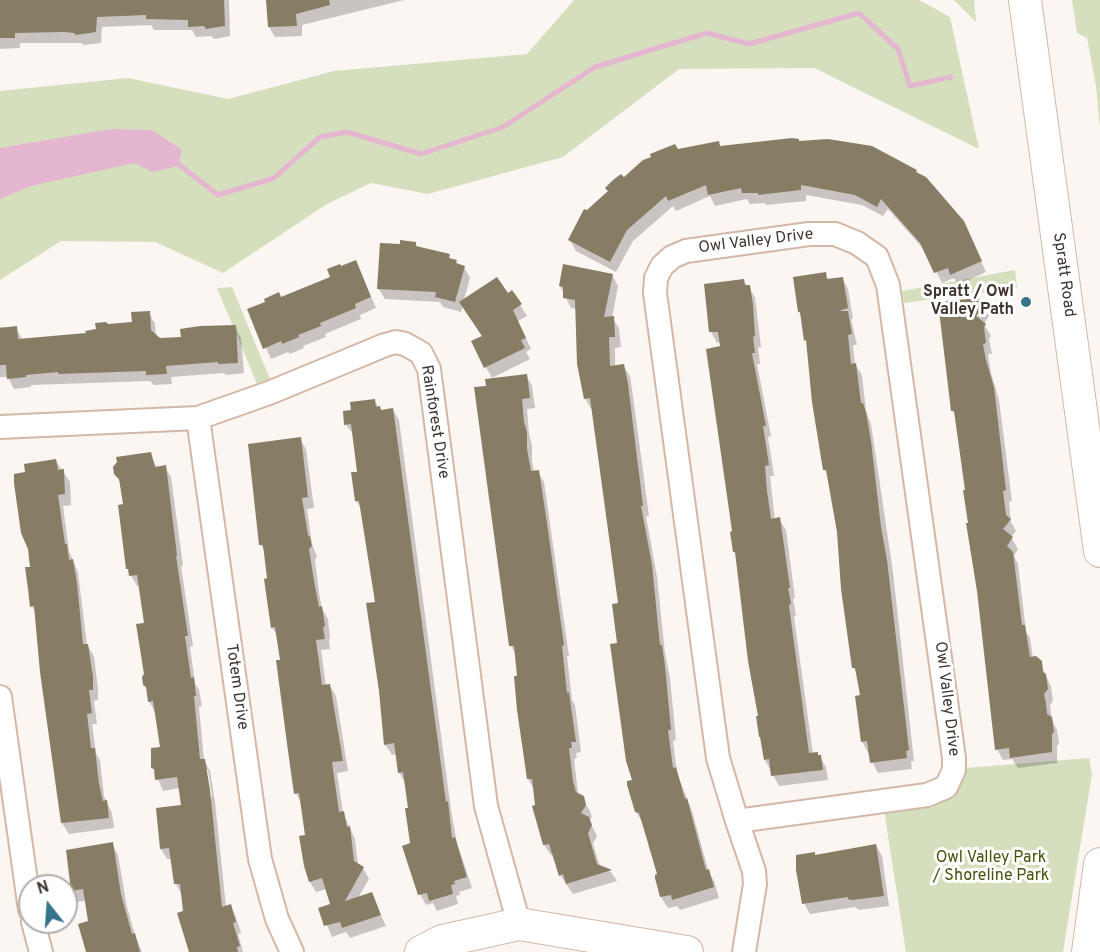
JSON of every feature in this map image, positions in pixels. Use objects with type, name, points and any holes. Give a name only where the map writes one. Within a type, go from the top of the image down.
[{"type":"street","name":"Spratt Road","points":[[1024,0],[1100,551]]},
{"type":"street","name":"Owl Valley Drive","points":[[737,821],[927,795],[946,787],[954,770],[888,285],[877,256],[857,243],[835,234],[809,234],[686,251],[672,257],[662,266],[656,278],[655,292],[718,758],[737,821],[750,858],[755,884],[744,952]]},
{"type":"street","name":"Rainforest Drive","points":[[0,427],[198,418],[269,393],[396,342],[421,353],[429,369],[486,806],[519,924]]},
{"type":"street","name":"Totem Drive","points":[[198,418],[260,859],[277,919],[292,952]]},
{"type":"street","points":[[0,697],[25,874]]},
{"type":"street","points":[[1088,952],[1100,864]]},
{"type":"street","points":[[421,952],[442,941],[519,924],[687,952]]},
{"type":"street","points":[[36,934],[41,952]]},
{"type":"green space","points":[[574,0],[919,0],[950,17],[979,149],[814,68],[679,69],[563,157],[428,194],[371,183],[327,204],[223,273],[155,242],[61,241],[0,280],[0,91],[128,78],[228,99],[334,71],[527,54]]},
{"type":"green space","points":[[954,0],[974,0],[976,22]]},
{"type":"green space","points":[[1072,0],[1100,0],[1100,129],[1096,86],[1087,38],[1077,33]]},
{"type":"green space","points":[[1015,270],[1017,288],[904,303],[902,291]]},
{"type":"green space","points":[[232,287],[270,379],[257,384],[217,288]]},
{"type":"green space","name":"Owl Valley Park / Shoreline Park","points":[[1089,758],[1092,774],[1063,952],[906,952],[884,810],[957,787],[965,768]]},
{"type":"shaded area","points":[[112,129],[152,130],[182,150],[178,166],[153,172],[134,163],[31,186],[0,199],[0,148]]},
{"type":"building","points":[[0,0],[224,0],[225,26],[206,29],[204,26],[188,27],[188,20],[146,19],[146,15],[97,17],[96,32],[76,35],[64,32],[15,33],[15,38],[0,38]]},
{"type":"building","points":[[266,0],[329,0],[330,5],[296,14],[297,26],[268,27]]},
{"type":"building","points":[[799,139],[799,141],[828,139],[872,146],[917,170],[916,172],[926,177],[964,221],[982,261],[950,275],[948,268],[934,273],[920,243],[881,199],[877,207],[855,195],[801,185],[801,190],[758,195],[758,193],[742,193],[741,188],[708,195],[706,185],[668,201],[666,196],[627,230],[610,262],[568,240],[584,209],[587,210],[608,191],[605,188],[613,180],[621,174],[624,177],[643,160],[651,157],[650,154],[675,144],[678,149],[719,141],[720,146]]},
{"type":"building","points":[[400,240],[416,242],[416,246],[450,254],[449,258],[465,266],[455,302],[435,297],[436,292],[377,289],[380,243],[400,244]]},
{"type":"building","points":[[356,260],[371,297],[355,304],[356,308],[320,323],[321,326],[298,335],[299,337],[282,344],[281,341],[263,349],[247,309],[265,302],[264,299],[279,292],[281,297],[330,277],[327,269]]},
{"type":"building","points":[[563,264],[613,274],[604,317],[614,316],[615,337],[609,337],[610,366],[624,364],[628,384],[643,506],[641,506],[652,565],[660,645],[662,645],[665,666],[671,730],[668,730],[673,768],[676,767],[685,799],[687,798],[706,870],[709,869],[714,887],[672,900],[671,895],[660,897],[655,878],[657,874],[645,833],[639,813],[635,812],[627,785],[627,781],[632,780],[626,761],[610,644],[617,643],[612,604],[618,603],[590,398],[584,399],[577,364],[575,300],[563,298],[563,287],[559,286]]},
{"type":"building","points":[[826,272],[827,279],[843,277],[848,308],[839,311],[848,311],[852,334],[848,335],[851,364],[856,363],[861,403],[866,412],[871,441],[909,750],[906,751],[907,758],[870,763],[867,741],[861,742],[855,696],[860,695],[855,668],[852,668],[841,589],[837,532],[826,470],[823,470],[812,402],[806,340],[804,341],[793,277]]},
{"type":"building","points":[[497,277],[508,293],[512,290],[522,304],[513,310],[526,338],[521,340],[525,348],[484,368],[471,341],[482,336],[459,302]]},
{"type":"building","points":[[744,279],[745,285],[750,285],[753,305],[755,353],[752,353],[766,426],[763,426],[769,465],[765,466],[771,519],[780,517],[790,588],[788,588],[791,603],[789,606],[809,753],[818,752],[818,755],[821,755],[823,770],[771,776],[769,759],[764,760],[759,737],[756,716],[758,716],[748,661],[706,349],[720,346],[718,332],[709,332],[704,284]]},
{"type":"building","points":[[979,298],[984,305],[976,316],[986,324],[984,327],[986,343],[983,344],[994,387],[1006,490],[1003,491],[1006,515],[1011,519],[1003,529],[1013,537],[1007,546],[1013,552],[1022,625],[1025,625],[1030,657],[1036,656],[1042,661],[1043,672],[1046,674],[1048,689],[1044,694],[1047,714],[1052,717],[1054,732],[1052,752],[1010,758],[1009,748],[995,750],[977,591],[966,523],[968,523],[963,490],[965,490],[954,411],[951,411],[939,310],[947,309],[946,301]]},
{"type":"building","points":[[150,311],[151,330],[160,338],[181,337],[180,329],[236,325],[238,363],[218,364],[218,362],[166,366],[167,374],[146,375],[146,371],[58,374],[58,372],[7,379],[6,365],[0,365],[0,328],[17,326],[18,339],[86,333],[85,331],[96,329],[95,323],[132,322],[131,312]]},
{"type":"building","points":[[527,374],[530,398],[522,399],[527,449],[531,471],[539,470],[564,645],[562,646],[567,693],[569,692],[576,742],[571,742],[572,748],[569,748],[573,781],[576,792],[584,796],[586,805],[581,813],[589,817],[592,825],[588,833],[597,864],[612,870],[566,884],[563,874],[559,876],[549,844],[543,845],[532,806],[535,805],[532,779],[527,779],[517,710],[514,646],[509,646],[474,387],[486,386],[485,379]]},
{"type":"building","points":[[375,399],[376,407],[380,406],[381,410],[393,408],[446,802],[448,801],[452,838],[455,837],[467,877],[454,881],[455,884],[451,885],[453,894],[429,901],[427,893],[418,895],[402,846],[410,843],[405,808],[408,808],[403,772],[398,773],[394,743],[384,745],[379,691],[366,603],[375,602],[359,501],[355,501],[351,472],[357,472],[351,424],[344,425],[343,411],[351,410],[350,402]]},
{"type":"building","points":[[301,437],[308,497],[302,498],[312,546],[309,549],[314,581],[319,607],[322,606],[325,626],[323,628],[325,639],[316,640],[322,685],[330,684],[343,761],[332,762],[339,812],[344,811],[347,827],[350,826],[354,861],[364,867],[345,901],[372,892],[381,915],[342,928],[340,922],[324,926],[318,908],[330,904],[322,878],[309,882],[304,866],[299,836],[305,835],[299,793],[294,794],[276,660],[280,660],[275,627],[271,628],[264,579],[267,578],[263,545],[259,545],[248,444]]},
{"type":"building","points":[[151,452],[155,467],[166,465],[188,636],[185,636],[191,678],[194,677],[200,759],[205,759],[210,790],[222,907],[231,904],[236,922],[233,923],[240,946],[237,947],[238,952],[189,952],[177,913],[183,911],[180,884],[174,884],[169,848],[160,849],[156,808],[181,805],[177,777],[155,780],[154,769],[151,768],[151,748],[160,747],[153,701],[148,702],[146,687],[143,685],[144,674],[136,624],[144,623],[137,575],[129,576],[128,569],[126,569],[118,505],[123,504],[119,479],[114,474],[113,467],[117,462],[116,457]]},
{"type":"building","points":[[56,459],[58,470],[64,469],[65,494],[58,495],[65,544],[67,544],[69,560],[73,559],[83,644],[88,644],[93,677],[93,690],[89,690],[92,713],[87,714],[91,748],[95,748],[99,784],[103,801],[107,800],[109,818],[61,823],[40,672],[34,606],[30,607],[25,567],[30,567],[28,549],[21,533],[14,483],[14,474],[25,472],[24,464]]},
{"type":"building","points":[[113,842],[121,894],[132,934],[135,933],[140,952],[86,952],[78,924],[88,921],[83,889],[78,890],[78,874],[69,874],[66,850]]},
{"type":"building","points":[[876,844],[884,896],[852,900],[848,897],[802,904],[796,870],[796,855],[815,852],[815,855]]},
{"type":"waterway","points":[[173,160],[218,195],[274,178],[320,137],[347,132],[421,154],[503,127],[595,67],[707,33],[749,44],[859,13],[898,49],[910,86],[951,77]]},
{"type":"place","name":"Spratt / Owl Valley Path","points":[[1026,302]]}]
